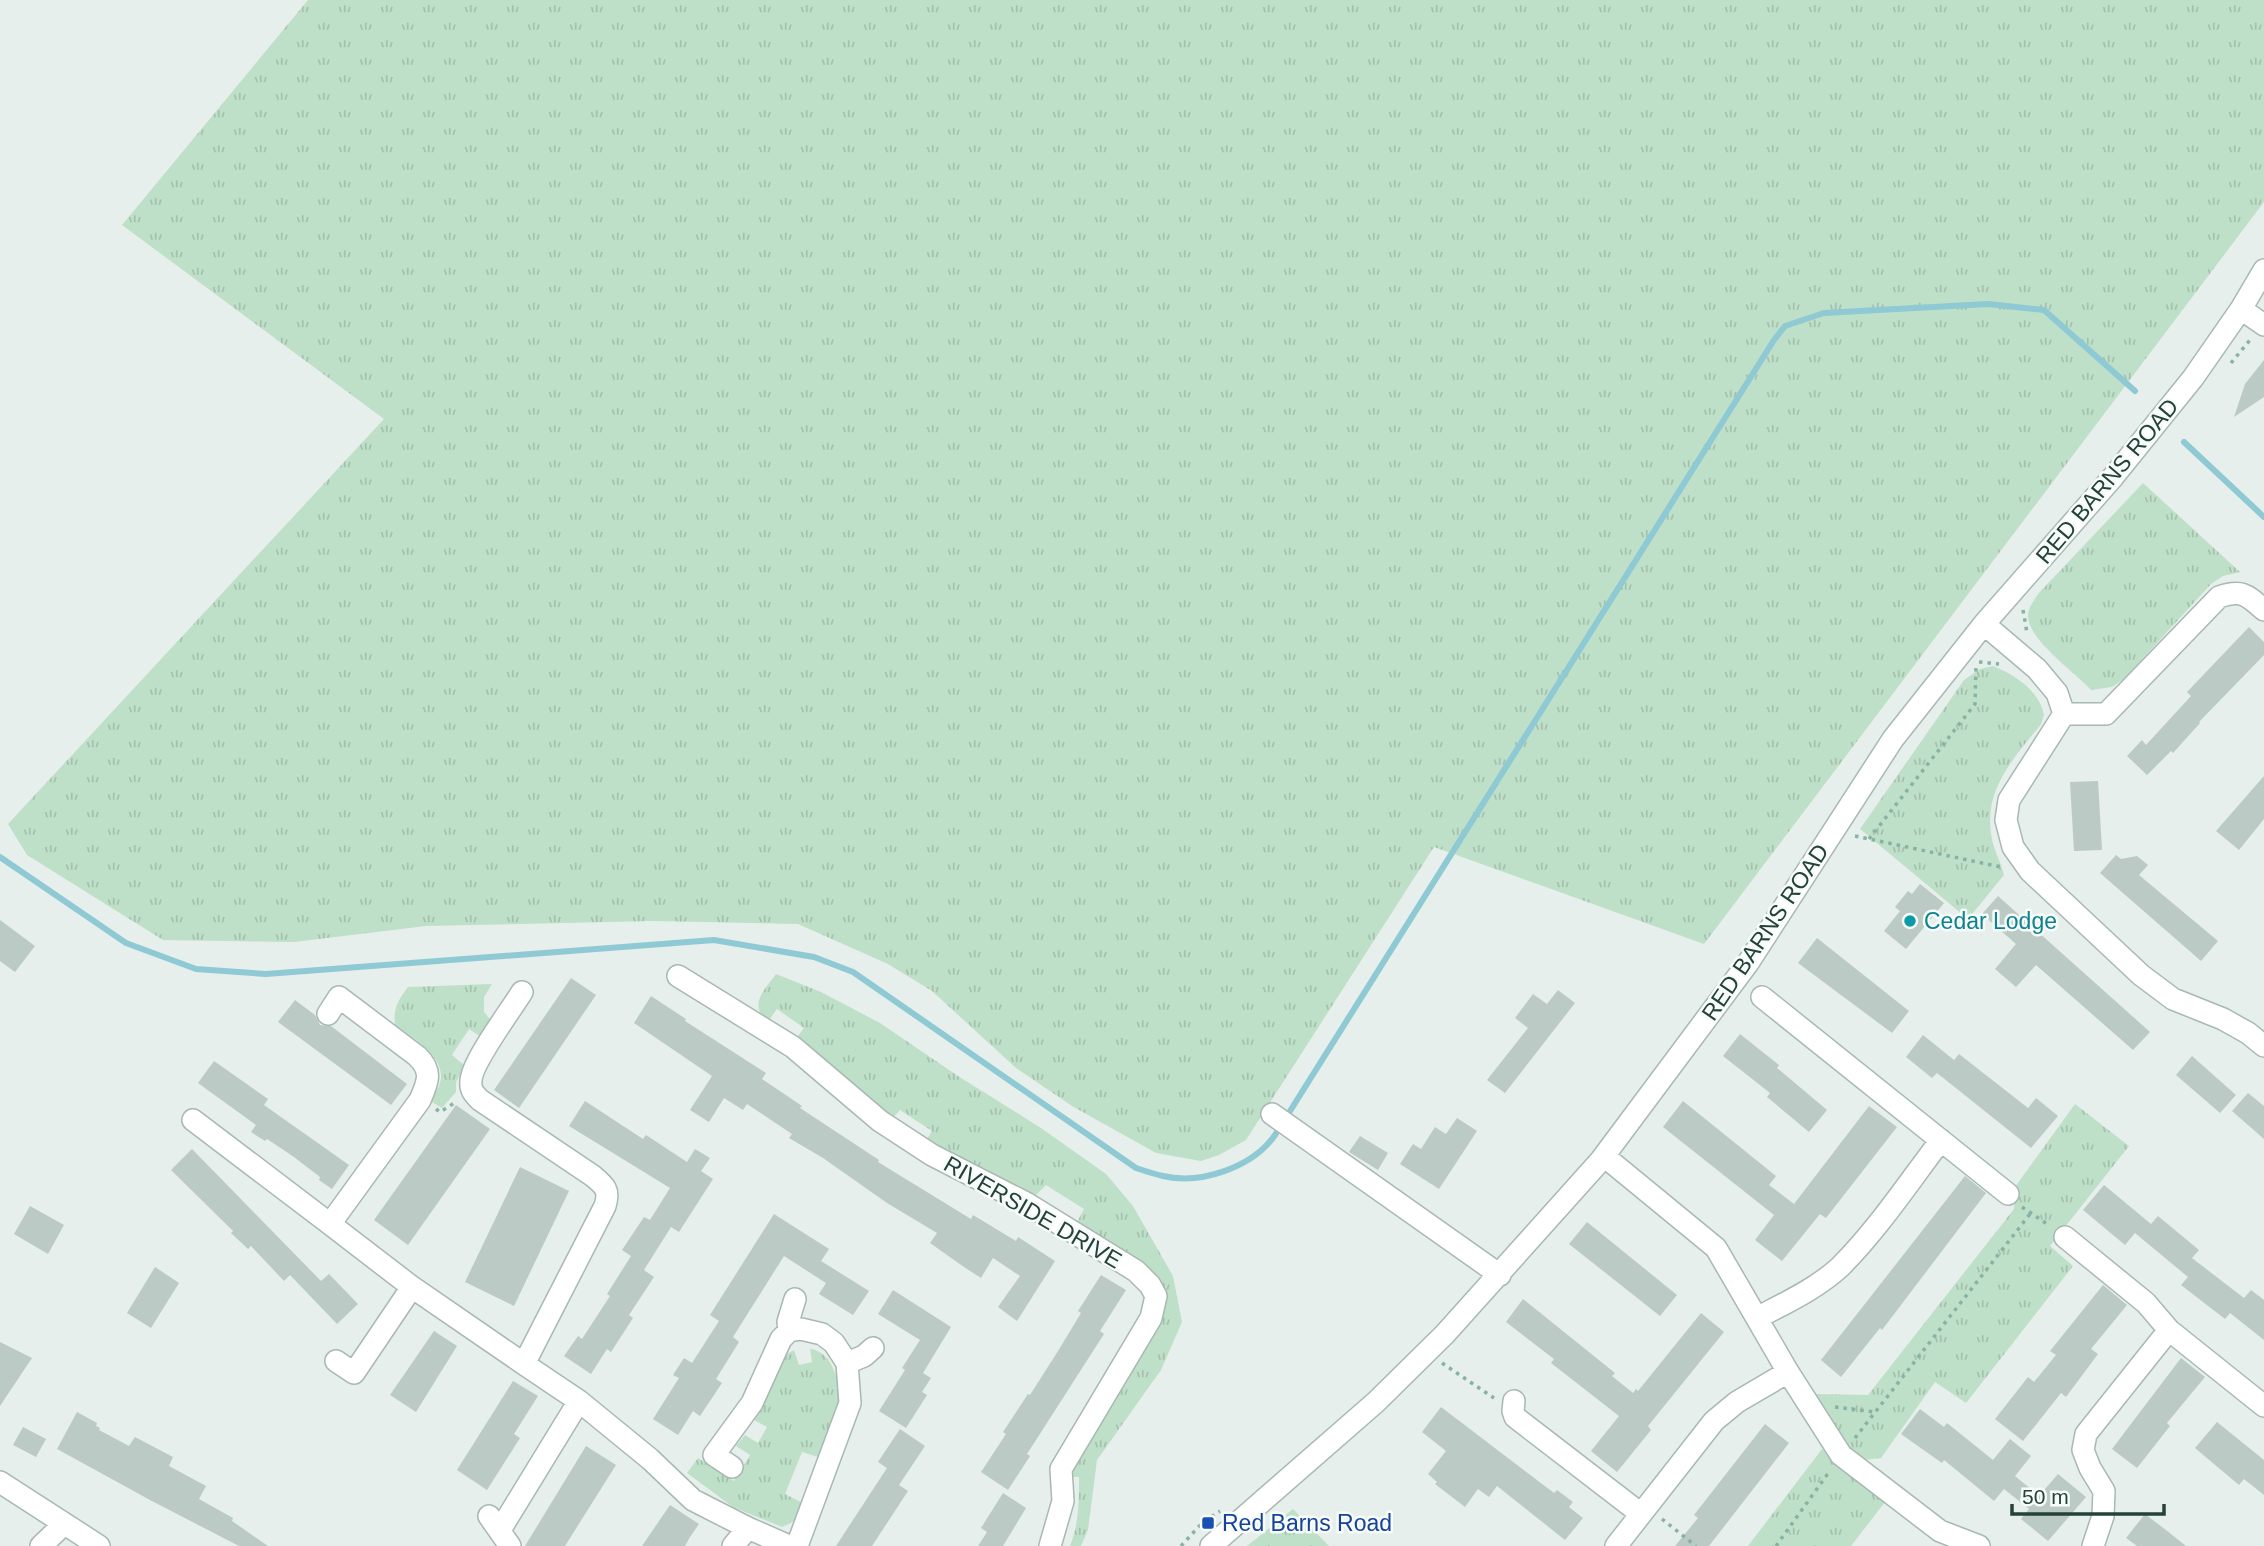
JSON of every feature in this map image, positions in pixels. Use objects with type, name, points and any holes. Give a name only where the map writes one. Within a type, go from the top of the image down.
[{"type":"street","name":"RED BARNS ROAD","points":[[1211,1546],[1376,1402],[1500,1275],[1604,1156],[1748,963],[1893,739],[1980,629],[2120,468],[2193,378],[2241,309],[2264,270]]},
{"type":"street","points":[[2241,309],[2264,326]]},
{"type":"street","points":[[2064,714],[2106,715],[2219,597],[2235,592],[2249,597],[2264,610]]},
{"type":"street","points":[[1980,629],[2037,669],[2057,693],[2064,714]]},
{"type":"street","points":[[2064,714],[2009,800],[2006,820],[2013,847],[2030,871],[2141,975],[2173,999],[2223,1019],[2264,1046]]},
{"type":"street","name":"RIVERSIDE DRIVE","points":[[678,976],[793,1047],[880,1121],[932,1155],[1027,1203],[1120,1260],[1150,1285],[1156,1296],[1151,1318],[1061,1469],[1063,1501],[1050,1546]]},
{"type":"street","points":[[522,992],[472,1073],[472,1091],[490,1107],[593,1175],[606,1187],[609,1194],[606,1206],[524,1364]]},
{"type":"street","points":[[328,1014],[338,997],[417,1056],[429,1073],[429,1081],[420,1100],[330,1224]]},
{"type":"street","points":[[1762,997],[2008,1194]]},
{"type":"street","points":[[1272,1114],[1500,1275]]},
{"type":"street","points":[[193,1120],[412,1287],[579,1401],[650,1459],[693,1500],[789,1546]]},
{"type":"street","points":[[1757,1318],[1811,1289],[1839,1268],[1941,1140]]},
{"type":"street","points":[[1604,1156],[1716,1248],[1788,1372],[1842,1455],[1940,1531],[1975,1545]]},
{"type":"street","points":[[2065,1237],[2147,1303],[2169,1330],[2264,1406]]},
{"type":"street","points":[[336,1361],[354,1373],[412,1287]]},
{"type":"street","points":[[789,1331],[788,1322],[795,1299]]},
{"type":"street","points":[[732,1467],[714,1455],[752,1403],[781,1339],[789,1331],[801,1329],[822,1334],[834,1343],[847,1363],[850,1404],[797,1546]]},
{"type":"street","points":[[2093,1546],[2104,1516],[2104,1491],[2083,1450],[2086,1434],[2169,1330]]},
{"type":"street","points":[[847,1363],[864,1356],[873,1348]]},
{"type":"street","points":[[1616,1546],[1714,1421],[1737,1402],[1788,1372]]},
{"type":"street","points":[[499,1531],[579,1401]]},
{"type":"street","points":[[1514,1406],[1515,1417],[1644,1510]]},
{"type":"street","points":[[0,1482],[99,1546]]},
{"type":"street","points":[[41,1546],[64,1524]]},
{"type":"street","points":[[733,1546],[748,1528]]},
{"type":"path","points":[[1869,838],[1975,704],[1980,629]]},
{"type":"path","points":[[1848,835],[2002,867],[2024,862]]},
{"type":"path","points":[[420,1100],[440,1112],[472,1091]]},
{"type":"path","points":[[2008,1194],[2030,1214],[2065,1237]]},
{"type":"path","points":[[1776,1546],[1842,1455],[2030,1214]]},
{"type":"path","points":[[1426,1352],[1514,1406]]},
{"type":"path","points":[[1809,1404],[1875,1412]]},
{"type":"path","points":[[1644,1510],[1696,1546]]},
{"type":"green space","points":[[308,0],[2264,0],[2264,202],[1704,944],[1434,847],[1246,1140],[1219,1155],[1201,1161],[1156,1153],[1072,1106],[1016,1068],[932,991],[888,964],[798,924],[653,921],[426,926],[294,942],[163,940],[27,855],[8,824],[384,419],[122,225]]},
{"type":"green space","points":[[2143,483],[2240,572],[2223,576],[2211,584],[2124,679],[2112,687],[2091,690],[2043,644],[2029,624],[2028,614],[2038,594]]},
{"type":"green space","points":[[1993,666],[2025,684],[2037,698],[2044,715],[2041,724],[2002,777],[1996,791],[1990,821],[1993,843],[2004,875],[1968,919],[1860,829],[1964,680],[1980,669]]},
{"type":"green space","points":[[776,974],[821,992],[880,1023],[1041,1128],[1106,1174],[1133,1206],[1173,1276],[1182,1322],[1161,1370],[1097,1460],[1088,1530],[1081,1546],[1070,1546],[1077,1521],[1079,1495],[1079,1477],[1070,1477],[1072,1467],[1128,1380],[1155,1330],[1165,1297],[1077,1222],[1084,1209],[1046,1185],[1036,1195],[1031,1196],[923,1145],[932,1131],[900,1110],[890,1121],[795,1040],[804,1028],[777,1009],[767,1023],[759,1009],[759,1003],[763,992]]},
{"type":"green space","points":[[492,984],[484,997],[484,1012],[490,1019],[489,1030],[484,1039],[469,1029],[452,1055],[465,1066],[456,1082],[456,1092],[442,1108],[430,1101],[439,1086],[439,1067],[428,1050],[395,1025],[397,1005],[408,987]]},
{"type":"green space","points":[[2075,1104],[2129,1146],[2050,1246],[2073,1266],[1966,1403],[1935,1382],[1881,1458],[1864,1460],[1843,1442],[1815,1394],[1868,1395],[2014,1209],[2015,1187]]},
{"type":"green space","points":[[810,1349],[825,1356],[834,1371],[839,1389],[838,1406],[818,1457],[802,1452],[785,1494],[803,1503],[793,1522],[782,1527],[733,1507],[687,1473],[698,1458],[734,1481],[750,1455],[736,1446],[745,1435],[758,1443],[767,1427],[754,1420],[787,1354],[794,1350],[799,1365],[812,1362]]},
{"type":"green space","points":[[1822,1449],[1885,1502],[1851,1546],[1748,1546]]},
{"type":"green space","points":[[1293,1509],[1329,1546],[1247,1546]]},
{"type":"building","points":[[2264,360],[2264,397],[2234,417],[2245,384]]},
{"type":"building","points":[[2249,627],[2264,642],[2264,655],[2173,753],[2171,751],[2147,775],[2127,756],[2142,740],[2146,745],[2191,696],[2187,692]]},
{"type":"building","points":[[2264,776],[2264,819],[2239,850],[2216,831]]},
{"type":"building","points":[[2098,781],[2102,850],[2074,851],[2070,782]]},
{"type":"building","points":[[2116,855],[2121,859],[2137,856],[2148,865],[2139,875],[2218,941],[2201,961],[2100,873]]},
{"type":"building","name":"Cedar Lodge","points":[[1920,884],[1944,903],[1906,949],[1884,931],[1900,911],[1895,907],[1908,891],[1912,894]]},
{"type":"building","points":[[1998,896],[2150,1032],[2133,1050],[2036,965],[2016,987],[1995,969],[2016,944],[1982,914]]},
{"type":"building","points":[[0,920],[35,946],[15,972],[0,961]]},
{"type":"building","points":[[1817,938],[1909,1011],[1892,1033],[1798,963]]},
{"type":"building","points":[[571,978],[596,995],[519,1108],[494,1090]]},
{"type":"building","points":[[1558,990],[1575,1003],[1505,1093],[1487,1080],[1528,1028],[1515,1018],[1533,994],[1547,1004]]},
{"type":"building","points":[[651,996],[766,1073],[762,1079],[802,1106],[800,1108],[879,1160],[878,1162],[971,1219],[973,1215],[1016,1241],[1018,1237],[1055,1261],[1017,1321],[998,1307],[1020,1276],[993,1258],[981,1278],[930,1243],[937,1233],[789,1138],[792,1134],[747,1104],[743,1110],[724,1098],[709,1122],[690,1110],[712,1076],[634,1023]]},
{"type":"building","points":[[295,1000],[315,1015],[320,1025],[331,1026],[407,1084],[391,1105],[278,1022]]},
{"type":"building","points":[[1740,1034],[1779,1065],[1777,1068],[1827,1110],[1809,1132],[1767,1097],[1770,1093],[1723,1056]]},
{"type":"building","points":[[1923,1035],[1954,1060],[1959,1054],[2028,1108],[2036,1098],[2058,1116],[2031,1148],[1937,1073],[1932,1078],[1906,1057]]},
{"type":"building","points":[[2192,1056],[2236,1095],[2220,1113],[2176,1075]]},
{"type":"building","points":[[214,1061],[268,1099],[264,1105],[349,1165],[332,1189],[294,1157],[251,1132],[256,1125],[198,1083]]},
{"type":"building","points":[[2248,1093],[2264,1106],[2264,1139],[2232,1111]]},
{"type":"building","points":[[585,1101],[643,1139],[646,1135],[687,1162],[695,1149],[710,1158],[701,1171],[713,1179],[679,1232],[671,1227],[644,1270],[654,1277],[629,1315],[633,1318],[611,1352],[607,1349],[591,1374],[564,1356],[578,1336],[582,1339],[610,1296],[607,1294],[631,1256],[622,1250],[644,1217],[650,1220],[670,1188],[569,1126]]},
{"type":"building","points":[[1683,1101],[1776,1176],[1769,1185],[1794,1204],[1869,1106],[1897,1127],[1826,1218],[1820,1214],[1782,1261],[1755,1240],[1774,1215],[1663,1127]]},
{"type":"building","points":[[456,1105],[490,1129],[408,1245],[374,1220]]},
{"type":"building","points":[[1457,1118],[1477,1131],[1439,1189],[1400,1164],[1413,1144],[1421,1149],[1435,1127],[1446,1134]]},
{"type":"building","points":[[1360,1136],[1388,1153],[1378,1170],[1349,1152]]},
{"type":"building","points":[[192,1149],[321,1281],[329,1274],[358,1304],[337,1324],[290,1275],[284,1281],[251,1246],[248,1249],[171,1170]]},
{"type":"building","points":[[520,1167],[569,1191],[514,1306],[465,1282]]},
{"type":"building","points":[[1965,1176],[1986,1193],[1882,1330],[1880,1328],[1841,1377],[1821,1360]]},
{"type":"building","points":[[2104,1185],[2151,1224],[2158,1216],[2199,1250],[2192,1258],[2244,1298],[2251,1290],[2264,1300],[2264,1340],[2230,1313],[2225,1319],[2181,1285],[2188,1277],[2135,1233],[2125,1245],[2083,1210]]},
{"type":"building","points":[[30,1206],[64,1225],[48,1254],[14,1234]]},
{"type":"building","points":[[774,1214],[829,1249],[821,1261],[869,1291],[853,1315],[819,1294],[826,1283],[784,1256],[733,1337],[739,1342],[716,1379],[722,1383],[700,1416],[693,1411],[678,1435],[653,1419],[679,1378],[673,1375],[684,1358],[692,1363],[719,1321],[710,1315]]},
{"type":"building","points":[[1587,1222],[1677,1295],[1660,1316],[1569,1244]]},
{"type":"building","points":[[155,1267],[179,1283],[151,1328],[127,1313]]},
{"type":"building","points":[[1101,1275],[1126,1290],[1100,1331],[1104,1334],[1027,1454],[1030,1456],[1008,1490],[981,1472],[1006,1434],[1003,1432],[1058,1351],[1081,1313],[1078,1311]]},
{"type":"building","points":[[2103,1285],[2127,1305],[2091,1349],[2098,1354],[2066,1397],[2061,1393],[2023,1441],[1995,1419],[2028,1377],[2034,1382],[2056,1355],[2050,1351]]},
{"type":"building","points":[[893,1290],[951,1327],[923,1373],[931,1378],[922,1392],[927,1395],[906,1428],[879,1411],[920,1340],[878,1314]]},
{"type":"building","points":[[1523,1299],[1615,1373],[1612,1376],[1633,1393],[1636,1389],[1638,1391],[1701,1313],[1724,1332],[1648,1426],[1651,1430],[1617,1472],[1591,1451],[1619,1416],[1551,1363],[1554,1359],[1506,1322]]},
{"type":"building","points":[[434,1331],[457,1346],[416,1412],[390,1395]]},
{"type":"building","points":[[0,1342],[32,1358],[0,1406]]},
{"type":"building","points":[[2181,1358],[2205,1377],[2167,1423],[2170,1426],[2137,1468],[2112,1449]]},
{"type":"building","points":[[513,1381],[538,1396],[514,1434],[520,1438],[487,1490],[457,1470]]},
{"type":"building","points":[[1441,1407],[1554,1493],[1557,1490],[1573,1502],[1569,1507],[1583,1518],[1565,1540],[1497,1486],[1489,1497],[1478,1489],[1465,1507],[1435,1484],[1437,1482],[1428,1474],[1446,1451],[1422,1432]]},
{"type":"building","points":[[1920,1409],[1944,1427],[1947,1423],[1993,1460],[2010,1439],[2031,1456],[2015,1476],[2039,1496],[2058,1474],[2086,1497],[2048,1541],[2021,1519],[2029,1509],[2004,1489],[1994,1501],[1944,1460],[1942,1463],[1901,1434]]},
{"type":"building","points":[[77,1412],[97,1423],[99,1430],[129,1446],[135,1437],[173,1457],[169,1466],[206,1486],[199,1499],[233,1518],[232,1521],[268,1546],[239,1546],[57,1449]]},
{"type":"building","points":[[2217,1422],[2264,1460],[2264,1495],[2244,1479],[2239,1485],[2195,1448]]},
{"type":"building","points":[[1765,1424],[1789,1443],[1709,1546],[1675,1546],[1698,1518],[1694,1515]]},
{"type":"building","points":[[23,1427],[46,1439],[36,1457],[13,1445]]},
{"type":"building","points":[[900,1429],[925,1446],[899,1485],[908,1491],[872,1546],[836,1546],[887,1468],[878,1462]]},
{"type":"building","points":[[586,1446],[616,1465],[565,1546],[525,1546]]},
{"type":"building","points":[[1003,1493],[1026,1508],[1003,1546],[978,1546],[987,1532],[981,1528]]},
{"type":"building","points":[[670,1505],[699,1524],[685,1546],[642,1546]]},
{"type":"building","points":[[2145,1514],[2186,1546],[2137,1546],[2126,1538]]},
{"type":"waterway","points":[[0,857],[126,943],[196,969],[266,974],[714,940],[814,957],[853,972],[1136,1168],[1178,1178],[1209,1175],[1225,1171],[1254,1156],[1275,1135],[1785,326],[1824,313],[1988,304],[2044,310],[2135,391]]},
{"type":"waterway","points":[[2184,442],[2264,517]]},
{"type":"place","name":"Cedar Lodge","points":[[1910,921]]},
{"type":"place","name":"Red Barns Road","points":[[1208,1523]]}]
